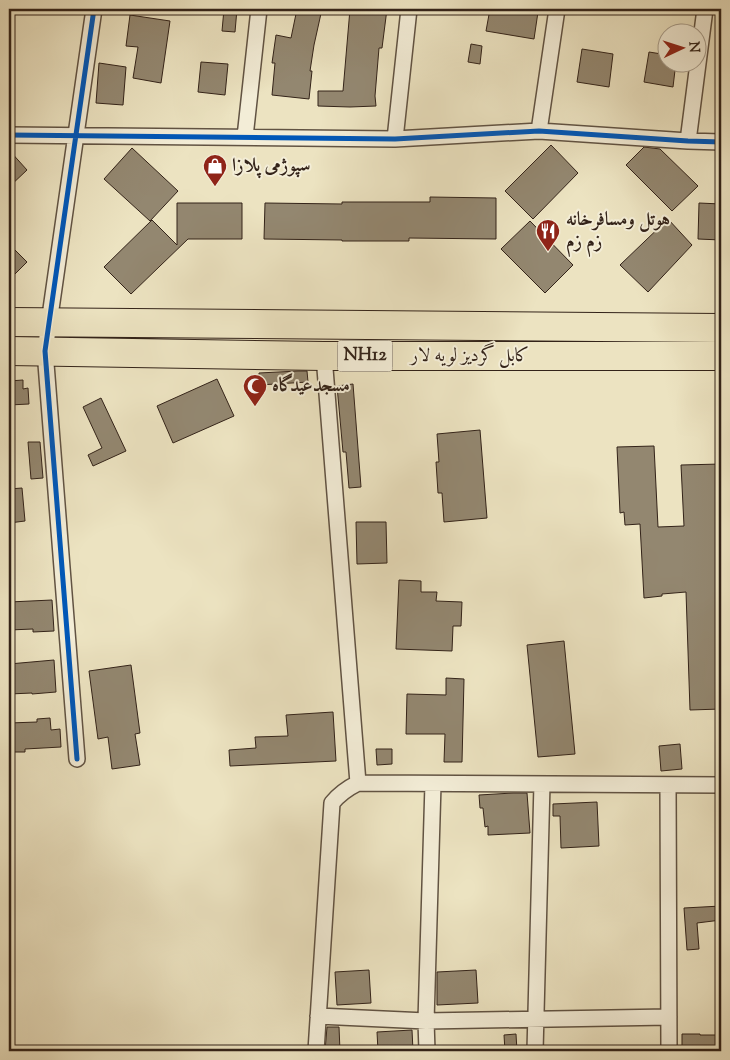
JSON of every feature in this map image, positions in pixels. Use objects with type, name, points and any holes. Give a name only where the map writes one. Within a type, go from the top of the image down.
[{"type":"highway","name":"کابل گردیز لویه لار","points":[[9,322],[721,328]]},
{"type":"highway","name":"کابل گردیز لویه لار","points":[[9,351],[324,356],[721,356]]},
{"type":"street","points":[[77,759],[46,351],[94,9]]},
{"type":"street","points":[[245,137],[259,9]]},
{"type":"street","points":[[395,139],[409,9]]},
{"type":"street","points":[[539,131],[557,9]]},
{"type":"street","points":[[688,141],[705,9]]},
{"type":"street","points":[[9,134],[395,139],[539,131],[721,142]]},
{"type":"street","points":[[324,356],[358,783]]},
{"type":"street","points":[[316,1051],[332,803],[347,788],[358,783],[721,785]]},
{"type":"street","points":[[427,1051],[426,1021],[433,784]]},
{"type":"street","points":[[535,1051],[542,784]]},
{"type":"street","points":[[668,785],[669,1051]]},
{"type":"street","points":[[318,1016],[426,1021],[669,1017]]},
{"type":"building","points":[[224,9],[237,9],[235,32],[222,31]]},
{"type":"building","points":[[297,9],[322,9],[310,71],[312,71],[309,99],[272,95],[275,63],[272,63],[276,35],[291,38]]},
{"type":"building","points":[[350,9],[387,9],[382,48],[379,48],[375,96],[376,106],[318,106],[318,91],[343,91]]},
{"type":"building","points":[[490,9],[520,9],[538,12],[534,39],[486,31]]},
{"type":"building","points":[[130,15],[170,21],[161,83],[133,78],[138,47],[126,46]]},
{"type":"building","points":[[471,44],[482,46],[480,64],[468,62]]},
{"type":"building","points":[[582,49],[613,54],[609,87],[577,82]]},
{"type":"building","points":[[649,52],[658,53],[658,72],[675,72],[673,87],[644,82]]},
{"type":"building","points":[[201,62],[228,64],[225,95],[198,92]]},
{"type":"building","points":[[99,63],[126,67],[123,105],[96,103]]},
{"type":"building","points":[[551,145],[578,173],[533,219],[505,191]]},
{"type":"building","points":[[644,147],[660,149],[698,186],[672,211],[626,165]]},
{"type":"building","points":[[132,148],[178,191],[150,221],[104,179]]},
{"type":"building","points":[[9,150],[27,170],[9,187]]},
{"type":"building","points":[[430,197],[496,198],[496,239],[409,238],[409,241],[342,241],[264,239],[265,203],[430,202]]},
{"type":"building","points":[[177,203],[242,203],[242,239],[188,239],[131,294],[104,267],[152,220],[177,245]]},
{"type":"building","points":[[699,203],[721,204],[721,240],[698,239]]},
{"type":"building","points":[[668,219],[692,245],[648,292],[620,265]]},
{"type":"building","points":[[530,221],[573,265],[545,293],[501,249]]},
{"type":"building","points":[[9,244],[27,262],[9,280]]},
{"type":"building","points":[[307,371],[308,382],[259,385],[259,373]]},
{"type":"building","points":[[217,379],[234,416],[173,443],[157,406]]},
{"type":"building","points":[[23,380],[23,389],[28,388],[29,404],[9,405],[9,381]]},
{"type":"building","points":[[353,384],[361,487],[349,488],[346,452],[343,452],[337,386]]},
{"type":"building","points":[[101,398],[126,451],[93,466],[88,455],[102,448],[83,407]]},
{"type":"building","points":[[480,430],[487,518],[444,522],[442,493],[438,493],[436,462],[439,462],[437,434]]},
{"type":"building","points":[[28,442],[40,442],[43,478],[31,479]]},
{"type":"building","points":[[654,446],[658,527],[684,526],[681,465],[721,464],[721,709],[690,710],[686,592],[644,598],[640,524],[625,525],[624,512],[620,513],[617,447]]},
{"type":"building","points":[[22,488],[25,521],[9,523],[9,489]]},
{"type":"building","points":[[356,522],[386,522],[387,563],[357,564]]},
{"type":"building","points":[[399,580],[421,581],[421,592],[437,592],[436,601],[462,602],[461,626],[453,626],[452,651],[396,649]]},
{"type":"building","points":[[52,600],[54,631],[33,632],[33,629],[9,630],[9,602]]},
{"type":"building","points":[[564,641],[575,754],[538,757],[527,645]]},
{"type":"building","points":[[54,660],[56,692],[9,694],[9,664]]},
{"type":"building","points":[[131,665],[140,733],[135,734],[140,765],[112,769],[108,737],[98,739],[89,671]]},
{"type":"building","points":[[446,678],[464,679],[462,762],[444,762],[445,734],[406,734],[407,694],[446,695]]},
{"type":"building","points":[[333,712],[336,761],[230,766],[229,750],[256,748],[255,737],[288,736],[286,715]]},
{"type":"building","points":[[50,718],[51,730],[60,729],[61,747],[25,749],[25,752],[9,752],[9,723],[37,722],[37,719]]},
{"type":"building","points":[[680,744],[682,769],[661,771],[659,746]]},
{"type":"building","points":[[376,749],[392,749],[392,764],[377,765]]},
{"type":"building","points":[[527,793],[530,833],[488,835],[488,826],[485,827],[483,808],[480,808],[479,795]]},
{"type":"building","points":[[597,802],[599,846],[561,848],[560,816],[553,816],[553,804]]},
{"type":"building","points":[[721,906],[721,920],[697,923],[699,949],[687,950],[684,908]]},
{"type":"building","points":[[369,970],[371,1003],[337,1005],[335,972]]},
{"type":"building","points":[[476,970],[478,1003],[437,1005],[437,972]]},
{"type":"building","points":[[327,1027],[339,1027],[340,1051],[325,1051]]},
{"type":"building","points":[[412,1030],[413,1051],[378,1051],[377,1032]]},
{"type":"building","points":[[516,1034],[517,1051],[505,1051],[504,1035]]},
{"type":"building","points":[[682,1034],[721,1035],[721,1051],[682,1051]]},
{"type":"cycle path","points":[[77,759],[45,351],[94,9]]},
{"type":"cycle path","points":[[9,135],[395,139],[539,131],[721,142]]},
{"type":"place","name":"سپوژمی پلازا","points":[[215,187]]},
{"type":"place","name":"هوتل ومسافرخانه زم زم","points":[[548,252]]},
{"type":"place","name":"مسجدعیدگاه","points":[[255,407]]}]
